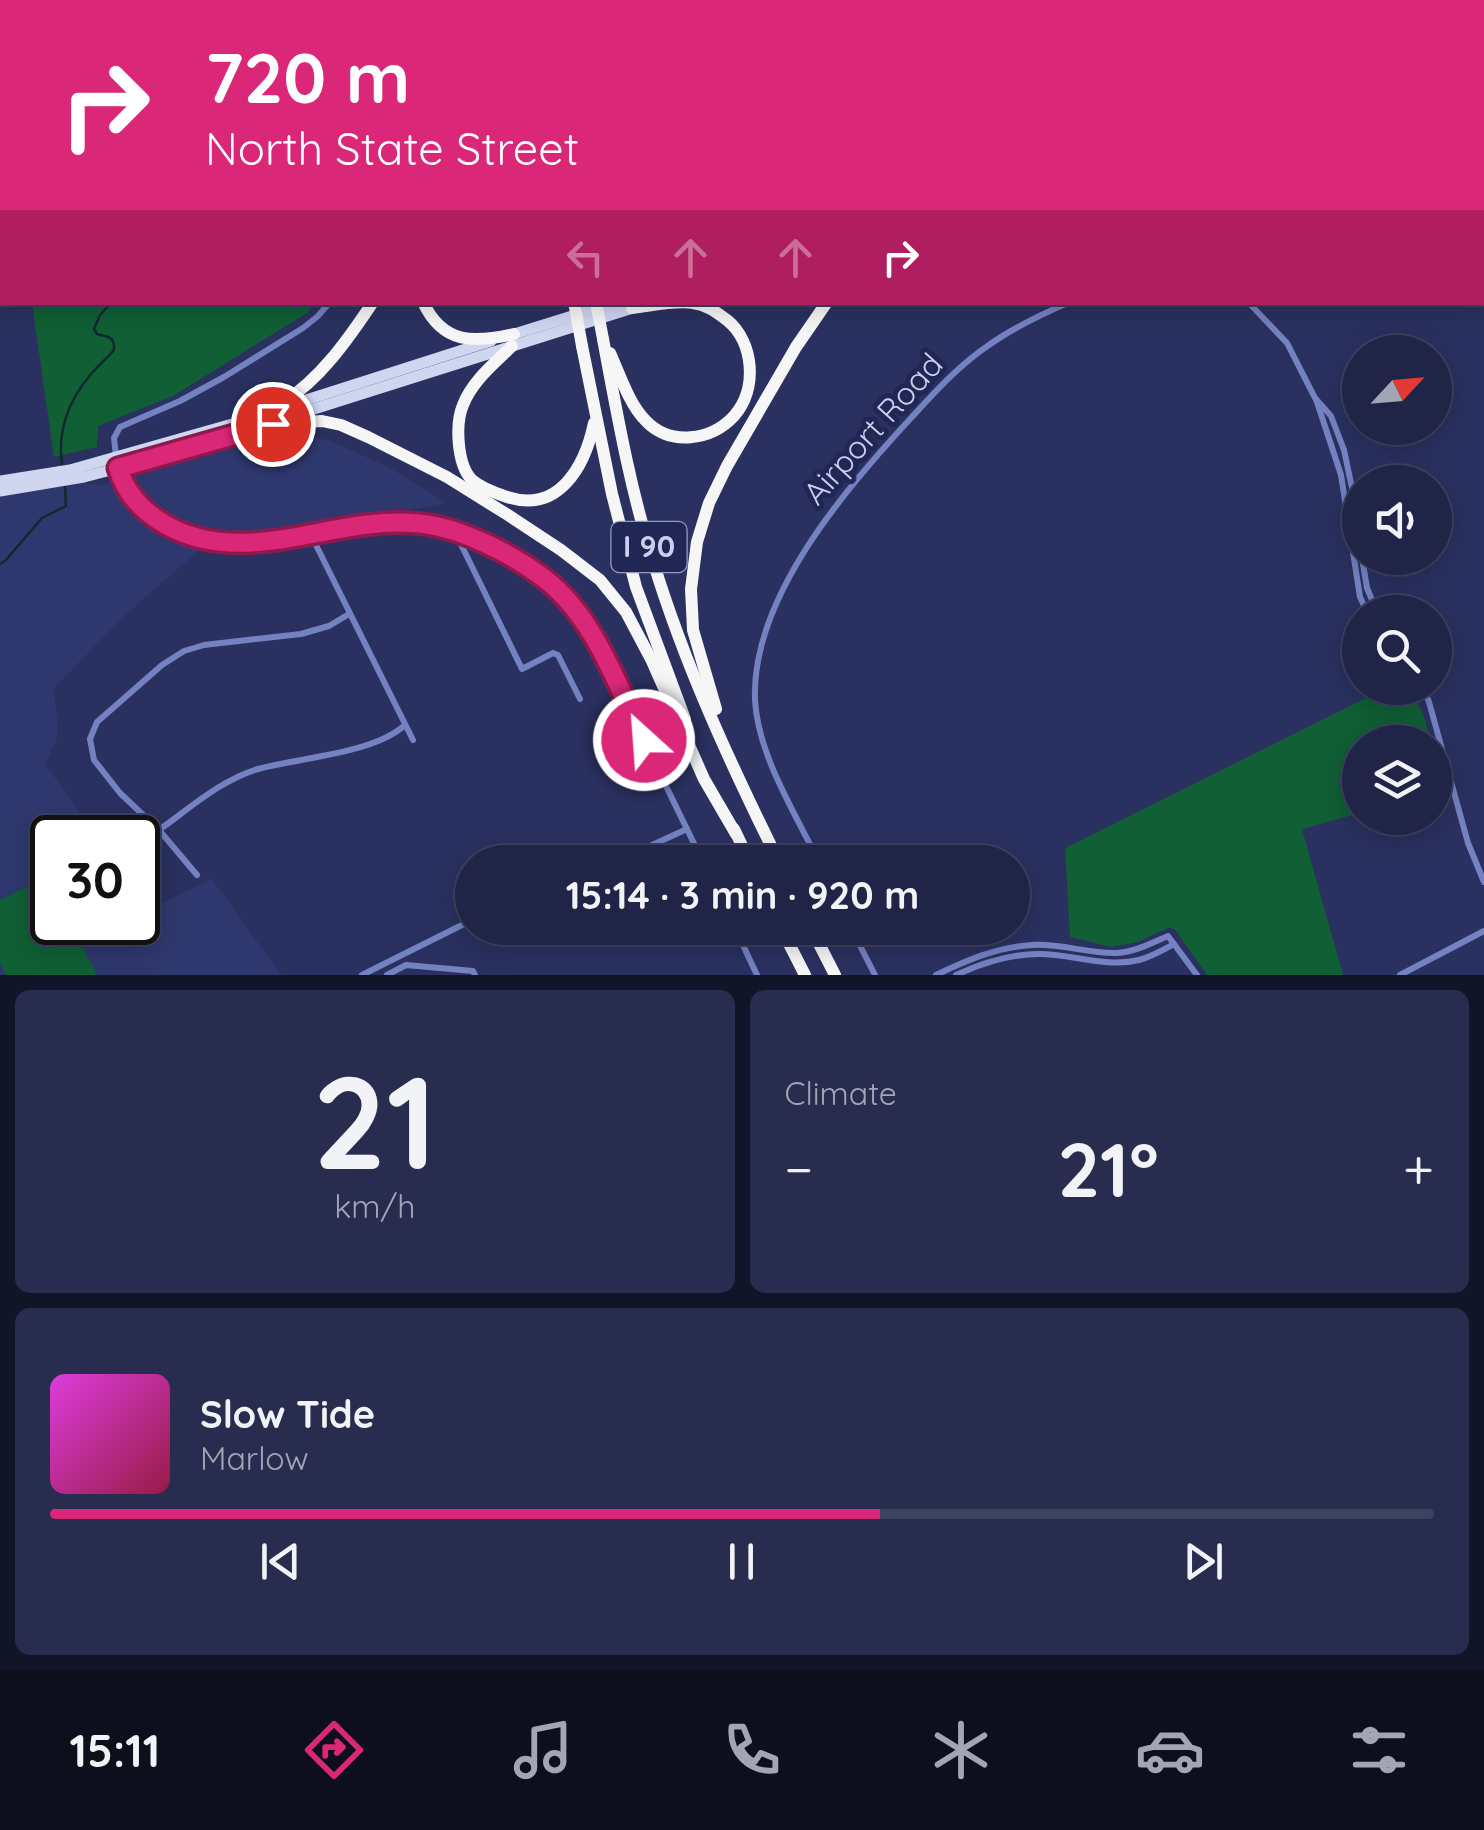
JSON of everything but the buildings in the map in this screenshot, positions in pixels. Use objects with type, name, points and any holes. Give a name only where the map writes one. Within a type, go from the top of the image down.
[{"type":"highway","points":[[238,422],[280,404],[302,389],[348,339],[371,305]]},
{"type":"highway","points":[[424,305],[439,326],[464,339],[513,340]]},
{"type":"highway","name":"I 90","points":[[575,305],[612,494],[636,587],[690,732],[742,845]]},
{"type":"highway","name":"I 90","points":[[597,305],[627,468],[653,563],[693,673],[772,845]]},
{"type":"highway","points":[[632,308],[661,305]]},
{"type":"highway","points":[[603,339],[638,412],[648,423],[660,432],[690,439],[714,431],[734,416],[747,393],[750,367],[736,328],[713,309],[700,305]]},
{"type":"highway","points":[[724,746],[693,630],[691,589],[696,542],[727,466],[825,305]]},
{"type":"highway","points":[[513,340],[478,380],[460,412],[460,450],[472,480],[520,500],[552,494],[582,462],[596,416]]},
{"type":"highway","points":[[273,424],[322,421],[368,437],[448,477],[600,580],[626,612],[704,779],[736,834]]},
{"type":"highway","points":[[790,945],[805,975]]},
{"type":"highway","points":[[820,945],[835,975]]},
{"type":"main road","points":[[0,491],[273,424],[609,305]]},
{"type":"main road","points":[[117,463],[238,422],[641,305]]},
{"type":"main road","points":[[0,481],[66,475]]},
{"type":"street","points":[[327,305],[303,328],[224,377],[180,402],[120,426],[114,438],[122,483],[155,518],[188,535],[224,543],[250,544],[369,524],[419,523],[454,530],[518,561],[571,604],[592,634],[695,845]]},
{"type":"street","name":"Airport Road","points":[[812,845],[772,765],[757,718],[758,658],[782,592],[811,540],[848,487],[941,386],[988,345],[1064,305]]},
{"type":"street","points":[[1251,305],[1287,343],[1315,398],[1341,475],[1360,595]]},
{"type":"street","points":[[1315,398],[1330,416],[1347,465]]},
{"type":"street","points":[[454,530],[522,669],[553,653],[558,655],[580,699]]},
{"type":"street","points":[[310,534],[413,740]]},
{"type":"street","points":[[143,815],[94,760],[90,739],[97,722],[173,657],[204,645],[316,630],[350,614]]},
{"type":"street","points":[[1430,705],[1468,843],[1484,882]]},
{"type":"street","points":[[160,829],[244,774],[381,741],[406,725]]},
{"type":"street","points":[[652,845],[687,829]]},
{"type":"street","points":[[160,831],[197,875]]},
{"type":"street","points":[[362,975],[455,928]]},
{"type":"street","points":[[1400,975],[1484,931]]},
{"type":"street","points":[[936,975],[1000,948],[1118,953],[1168,936],[1197,975]]},
{"type":"street","points":[[956,975],[1032,949],[1109,962],[1138,960],[1174,944]]},
{"type":"street","points":[[743,945],[758,975]]},
{"type":"street","points":[[860,945],[875,975]]},
{"type":"street","points":[[387,975],[406,965],[474,973]]},
{"type":"shaded area","points":[[299,433],[331,441],[390,468],[447,503],[307,528],[221,536],[198,551],[124,616],[53,689],[57,738],[45,764],[82,815],[30,815],[30,945],[160,945],[160,904],[212,879],[281,975],[0,975],[0,496],[85,483],[103,485],[246,443]]},
{"type":"green space","points":[[32,305],[313,305],[307,313],[173,396],[98,426],[97,447],[54,457]]},
{"type":"green space","points":[[1352,705],[1419,705],[1424,717],[1426,725],[1342,725],[1342,818],[1302,829],[1343,975],[1207,975],[1170,927],[1138,942],[1111,947],[1070,937],[1065,848]]},
{"type":"green space","points":[[30,885],[30,945],[82,945],[97,975],[6,975],[0,963],[0,900]]},
{"type":"waterway","points":[[62,464],[63,427],[76,394],[114,350],[112,340],[94,329],[109,305]]},
{"type":"waterway","points":[[0,564],[42,518],[66,506],[65,487]]},
{"type":"route","points":[[273,424],[118,468],[122,483],[155,518],[212,542],[250,544],[369,524],[408,522],[454,530],[518,561],[571,604],[592,634],[644,740]]}]
